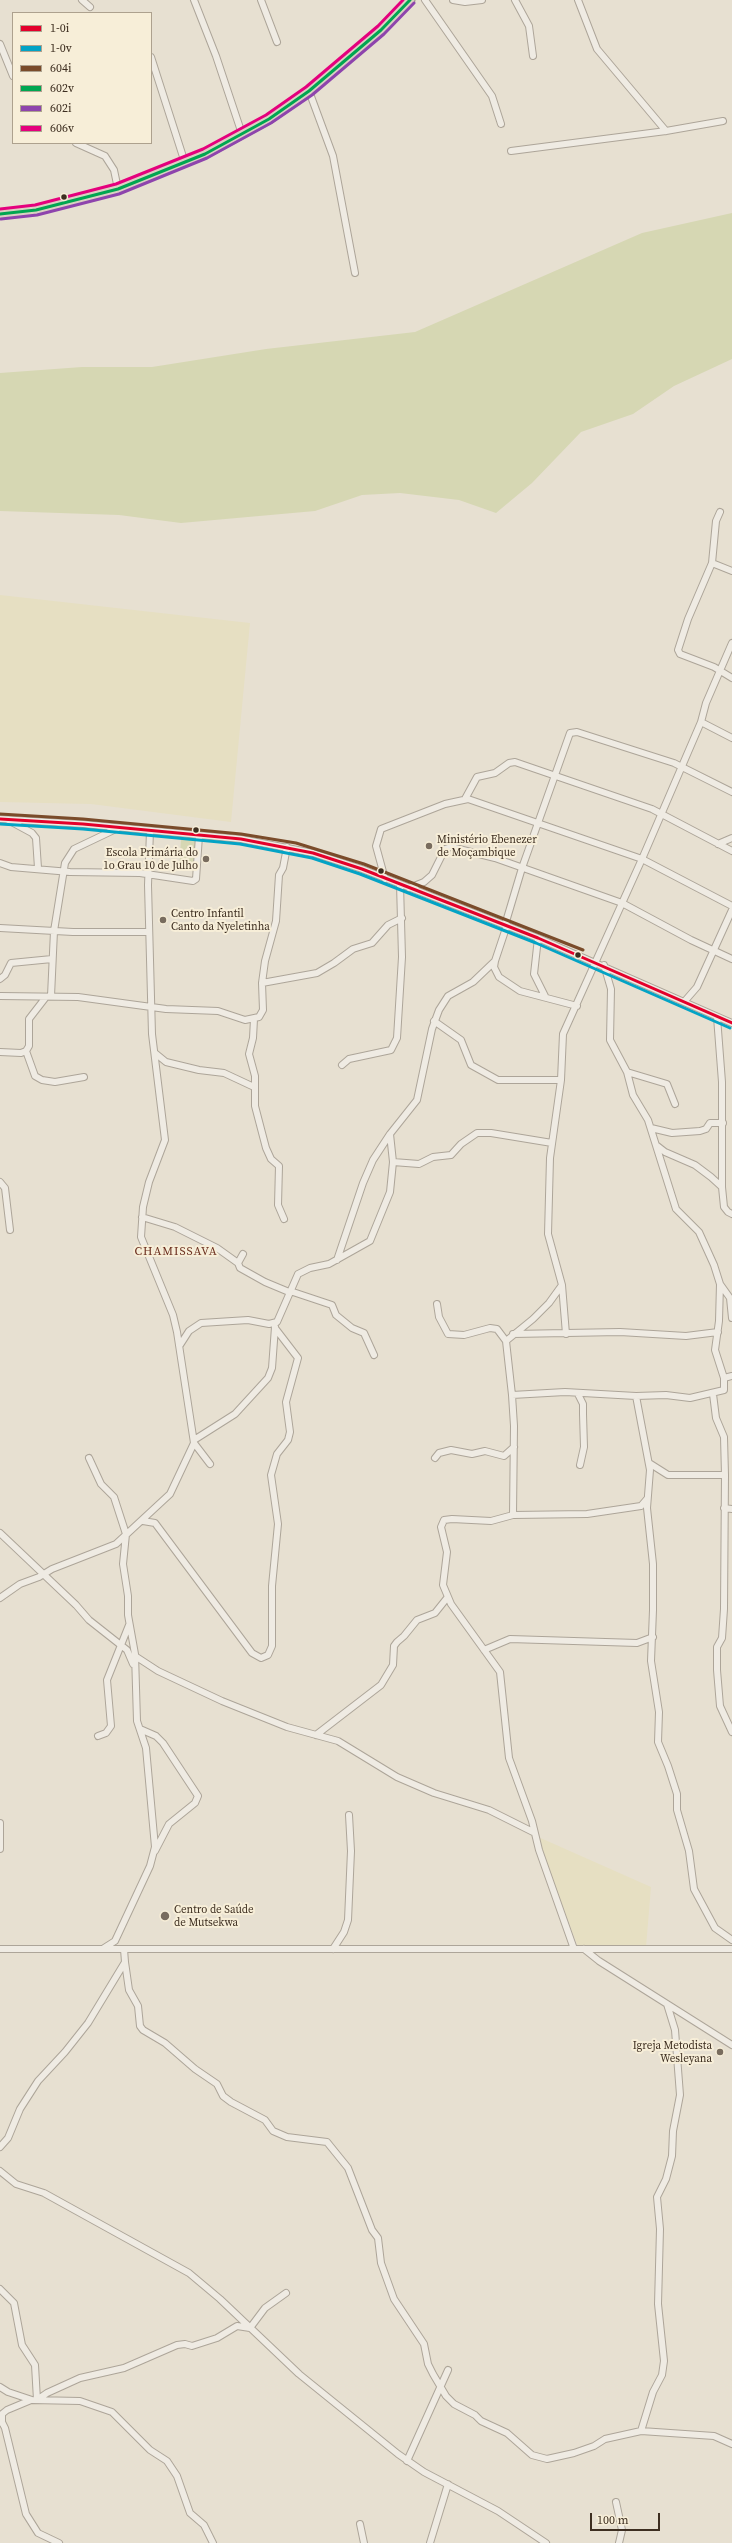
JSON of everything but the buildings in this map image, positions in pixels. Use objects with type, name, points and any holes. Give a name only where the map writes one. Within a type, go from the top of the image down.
[{"type":"highway","points":[[0,214],[36,210],[118,189],[185,162],[242,134],[269,119],[309,91],[381,30],[410,0]]},
{"type":"street","points":[[82,0],[90,7]]},
{"type":"street","points":[[194,0],[216,56],[242,134]]},
{"type":"street","points":[[261,0],[277,42]]},
{"type":"street","points":[[425,0],[492,96],[501,124]]},
{"type":"street","points":[[452,0],[465,2],[482,0]]},
{"type":"street","points":[[515,0],[529,26],[533,56]]},
{"type":"street","points":[[578,0],[597,49],[666,131]]},
{"type":"street","points":[[0,44],[12,73]]},
{"type":"street","points":[[6,58],[12,56]]},
{"type":"street","points":[[152,60],[185,162]]},
{"type":"street","points":[[309,91],[333,156],[355,273]]},
{"type":"street","points":[[511,151],[666,131],[723,121]]},
{"type":"street","points":[[78,144],[105,156],[114,170],[118,189]]},
{"type":"street","points":[[720,512],[716,521],[712,563],[688,618],[678,650],[680,654],[720,671],[732,678]]},
{"type":"street","points":[[712,563],[732,571]]},
{"type":"street","points":[[566,1334],[562,1285],[548,1234],[552,1143],[561,1080],[563,1037],[662,813],[680,766],[701,722],[732,643]]},
{"type":"street","points":[[701,722],[732,738]]},
{"type":"street","points":[[577,1006],[545,996],[524,993],[502,980],[496,972],[495,961],[522,868],[540,823],[560,757],[570,732],[680,766],[732,792]]},
{"type":"street","points":[[465,799],[477,777],[495,773],[512,762],[662,813],[732,851]]},
{"type":"street","points":[[385,879],[377,850],[380,831],[445,804],[465,799],[540,823],[642,859],[732,906]]},
{"type":"street","points":[[0,819],[241,839],[287,847],[330,858],[538,938],[596,962],[732,1024]]},
{"type":"street","points":[[7,820],[32,833],[36,838],[38,868]]},
{"type":"street","points":[[0,1052],[21,1053],[26,1051],[29,1046],[29,1019],[48,996],[54,931],[63,871],[68,856],[74,849],[118,828]]},
{"type":"street","points":[[150,831],[148,874],[152,1005],[155,1053],[165,1140],[149,1182],[142,1217],[142,1243],[173,1315],[194,1441],[210,1464]]},
{"type":"street","points":[[0,863],[11,867],[63,871],[148,874],[195,880],[199,836]]},
{"type":"street","points":[[718,844],[732,838]]},
{"type":"street","points":[[0,996],[48,996],[152,1005],[166,1009],[218,1011],[245,1020],[254,1019],[262,1014],[263,1010],[262,983],[266,958],[275,928],[279,875],[283,868],[287,847]]},
{"type":"street","points":[[410,888],[424,882],[432,875],[445,849],[449,847],[522,868],[622,903],[713,951],[732,959]]},
{"type":"street","points":[[342,1065],[349,1059],[391,1050],[399,1031],[402,918],[400,884]]},
{"type":"street","points":[[684,1002],[697,987],[732,910]]},
{"type":"street","points":[[262,983],[317,973],[334,964],[353,949],[372,943],[388,925],[402,918]]},
{"type":"street","points":[[0,928],[54,931],[149,932]]},
{"type":"street","points":[[538,938],[534,974],[545,996]]},
{"type":"street","points":[[0,979],[6,975],[11,963],[52,959]]},
{"type":"street","points":[[337,1260],[363,1183],[383,1142],[417,1100],[434,1021],[445,998],[474,982],[495,961]]},
{"type":"street","points":[[512,1395],[666,1395],[690,1398],[724,1390],[724,1378],[715,1350],[718,1332],[720,1284],[714,1265],[699,1232],[676,1209],[651,1128],[633,1095],[627,1072],[610,1040],[611,989],[604,966]]},
{"type":"street","points":[[717,1017],[723,1123],[722,1187],[724,1206],[728,1212],[732,1214]]},
{"type":"street","points":[[254,1019],[253,1038],[249,1054],[255,1076],[254,1087],[256,1106],[264,1142],[271,1159],[279,1166],[278,1205],[284,1219]]},
{"type":"street","points":[[434,1021],[461,1040],[471,1065],[498,1080],[561,1080]]},
{"type":"street","points":[[26,1051],[35,1076],[42,1080],[56,1082],[84,1077]]},
{"type":"street","points":[[155,1053],[166,1062],[193,1069],[224,1073],[254,1087]]},
{"type":"street","points":[[627,1072],[667,1084],[675,1104]]},
{"type":"street","points":[[651,1128],[672,1133],[700,1131],[706,1129],[710,1123],[723,1123]]},
{"type":"street","points":[[393,1162],[419,1164],[433,1157],[451,1155],[461,1144],[477,1133],[491,1133],[552,1143]]},
{"type":"street","points":[[0,1598],[20,1584],[43,1575],[52,1568],[110,1548],[142,1521],[170,1494],[194,1441],[235,1414],[268,1378],[272,1368],[276,1325],[300,1272],[337,1260],[372,1238],[388,1200],[393,1162],[390,1134]]},
{"type":"street","points":[[656,1146],[665,1152],[699,1167],[722,1187]]},
{"type":"street","points":[[0,1182],[5,1188],[10,1230]]},
{"type":"street","points":[[142,1217],[175,1227],[223,1252],[238,1263],[240,1268],[253,1276],[290,1292],[332,1305],[336,1315],[352,1328],[364,1333],[374,1355]]},
{"type":"street","points":[[238,1263],[243,1254]]},
{"type":"street","points":[[720,1284],[731,1299],[732,1318]]},
{"type":"street","points":[[506,1341],[512,1334],[533,1319],[549,1303],[562,1285]]},
{"type":"street","points":[[720,1300],[731,1299]]},
{"type":"street","points":[[437,1304],[439,1318],[448,1334],[464,1335],[490,1328],[497,1330],[506,1341],[512,1395],[514,1447],[513,1515]]},
{"type":"street","points":[[142,1521],[155,1523],[252,1653],[261,1658],[268,1655],[272,1646],[272,1586],[278,1524],[271,1475],[277,1454],[288,1440],[290,1432],[286,1402],[298,1358],[276,1325],[248,1320],[201,1323],[189,1331],[179,1347]]},
{"type":"street","points":[[512,1334],[620,1332],[686,1336],[718,1332]]},
{"type":"street","points":[[724,1378],[732,1376]]},
{"type":"street","points":[[578,1394],[583,1404],[584,1447],[580,1465]]},
{"type":"street","points":[[712,1394],[716,1418],[724,1437],[725,1476],[724,1609],[722,1638],[717,1647],[717,1670],[720,1706],[732,1732]]},
{"type":"street","points":[[0,1949],[732,1948],[729,1939],[715,1928],[694,1889],[688,1851],[677,1810],[677,1794],[668,1766],[658,1746],[659,1712],[651,1661],[653,1637],[653,1564],[647,1498],[649,1463],[636,1396]]},
{"type":"street","points":[[435,1458],[439,1453],[451,1450],[472,1454],[485,1451],[504,1456],[514,1447]]},
{"type":"street","points":[[89,1458],[101,1484],[114,1497],[126,1534],[123,1564],[129,1623],[135,1656],[140,1729],[146,1748],[155,1852]]},
{"type":"street","points":[[649,1463],[668,1475],[725,1476]]},
{"type":"street","points":[[574,1949],[524,1798],[509,1758],[500,1672],[447,1598],[443,1575],[447,1552],[441,1527],[444,1520],[452,1519],[491,1521],[513,1515],[587,1514],[641,1506],[647,1498]]},
{"type":"street","points":[[724,1508],[732,1509]]},
{"type":"street","points":[[0,1533],[76,1605],[89,1620],[122,1646],[131,1657],[135,1669]]},
{"type":"street","points":[[316,1735],[381,1685],[393,1665],[394,1646],[396,1642],[404,1636],[417,1620],[435,1613],[447,1598]]},
{"type":"street","points":[[98,1736],[106,1733],[110,1726],[107,1680],[122,1646],[129,1623]]},
{"type":"street","points":[[484,1650],[510,1639],[637,1642],[647,1641],[653,1637]]},
{"type":"street","points":[[135,1656],[162,1673],[222,1701],[287,1728],[316,1735],[349,1747],[410,1783],[489,1810],[534,1832]]},
{"type":"street","points":[[102,1949],[115,1941],[169,1824],[195,1804],[198,1796],[163,1743],[156,1736],[140,1729]]},
{"type":"street","points":[[333,1949],[344,1932],[348,1920],[351,1851],[349,1815]]},
{"type":"street","points":[[0,1823],[0,1850]]},
{"type":"street","points":[[115,1941],[122,1949],[129,1990],[138,2006],[140,2026],[143,2030],[165,2043],[195,2069],[217,2084],[223,2096],[231,2102],[265,2120],[273,2131],[288,2137],[328,2142],[348,2168],[372,2230],[378,2238],[381,2263],[394,2299],[424,2344],[428,2364],[454,2404],[468,2411],[481,2421],[507,2433],[532,2455],[538,2457],[560,2458],[594,2446],[605,2439],[641,2431],[714,2436],[732,2444]]},
{"type":"street","points":[[584,1949],[599,1961],[732,2045]]},
{"type":"street","points":[[0,2146],[8,2138],[20,2109],[38,2081],[65,2052],[88,2023],[125,1962]]},
{"type":"street","points":[[641,2431],[653,2392],[662,2375],[664,2361],[658,2304],[660,2245],[657,2197],[666,2179],[672,2156],[673,2131],[680,2095],[675,2030],[667,2004]]},
{"type":"street","points":[[0,2171],[16,2184],[44,2193],[189,2273],[312,2386],[407,2461],[498,2511],[546,2543]]},
{"type":"street","points":[[0,2289],[14,2303],[22,2345],[35,2365],[34,2400]]},
{"type":"street","points":[[250,2328],[265,2308],[286,2293]]},
{"type":"street","points":[[59,2543],[38,2533],[26,2514],[1,2420],[2,2414],[7,2410],[34,2400],[80,2378],[124,2368],[177,2345],[186,2344],[192,2346],[217,2338],[237,2326],[250,2328]]},
{"type":"street","points":[[407,2461],[448,2370]]},
{"type":"street","points":[[0,2387],[8,2392],[34,2400],[80,2401],[112,2412],[150,2450],[171,2466],[190,2513],[204,2526],[213,2543]]},
{"type":"street","points":[[430,2543],[448,2484]]},
{"type":"street","points":[[616,2502],[622,2530],[619,2543]]},
{"type":"street","points":[[360,2524],[364,2543]]},
{"type":"shaded area","points":[[0,595],[250,623],[231,822],[91,804],[0,802]]},
{"type":"shaded area","points":[[536,1836],[651,1887],[646,1947],[578,1947]]},
{"type":"green space","points":[[732,213],[732,359],[674,386],[633,414],[581,432],[532,483],[496,513],[459,500],[400,493],[362,495],[315,511],[181,523],[119,515],[0,511],[0,373],[82,367],[152,367],[266,349],[415,332],[642,233]]},
{"type":"green space","points":[[181,839],[197,840],[194,871],[179,870]]},
{"type":"transit line","name":"606v","points":[[0,209],[35,205],[116,184],[203,149],[266,115],[306,87],[378,26],[403,0]]},
{"type":"transit line","name":"602v","points":[[0,214],[36,210],[118,189],[205,154],[269,119],[309,91],[381,30],[410,0]]},
{"type":"transit line","name":"602i","points":[[1,219],[37,215],[119,194],[207,158],[271,123],[312,95],[384,34],[414,3]]},
{"type":"transit line","name":"604i","points":[[0,814],[83,819],[241,834],[296,843],[364,864],[583,950]]},
{"type":"transit line","name":"1-0i","points":[[0,819],[83,824],[241,839],[313,853],[362,869],[538,938],[732,1023]]},
{"type":"transit line","name":"1-0v","points":[[0,824],[83,829],[240,844],[312,858],[360,874],[536,943],[730,1028]]},
{"type":"place","name":"Ministério Ebenezer de Moçambique","points":[[429,846]]},
{"type":"place","name":"Escola Primária do 1o Grau 10 de Julho","points":[[206,859]]},
{"type":"place","name":"Centro Infantil Canto da Nyeletinha","points":[[163,920]]},
{"type":"place","name":"Centro de Saúde de Mutsekwa","points":[[165,1916]]},
{"type":"place","name":"Igreja Metodista Wesleyana","points":[[720,2052]]},
{"type":"district","name":"CHAMISSAVA","points":[[176,1252]]}]
